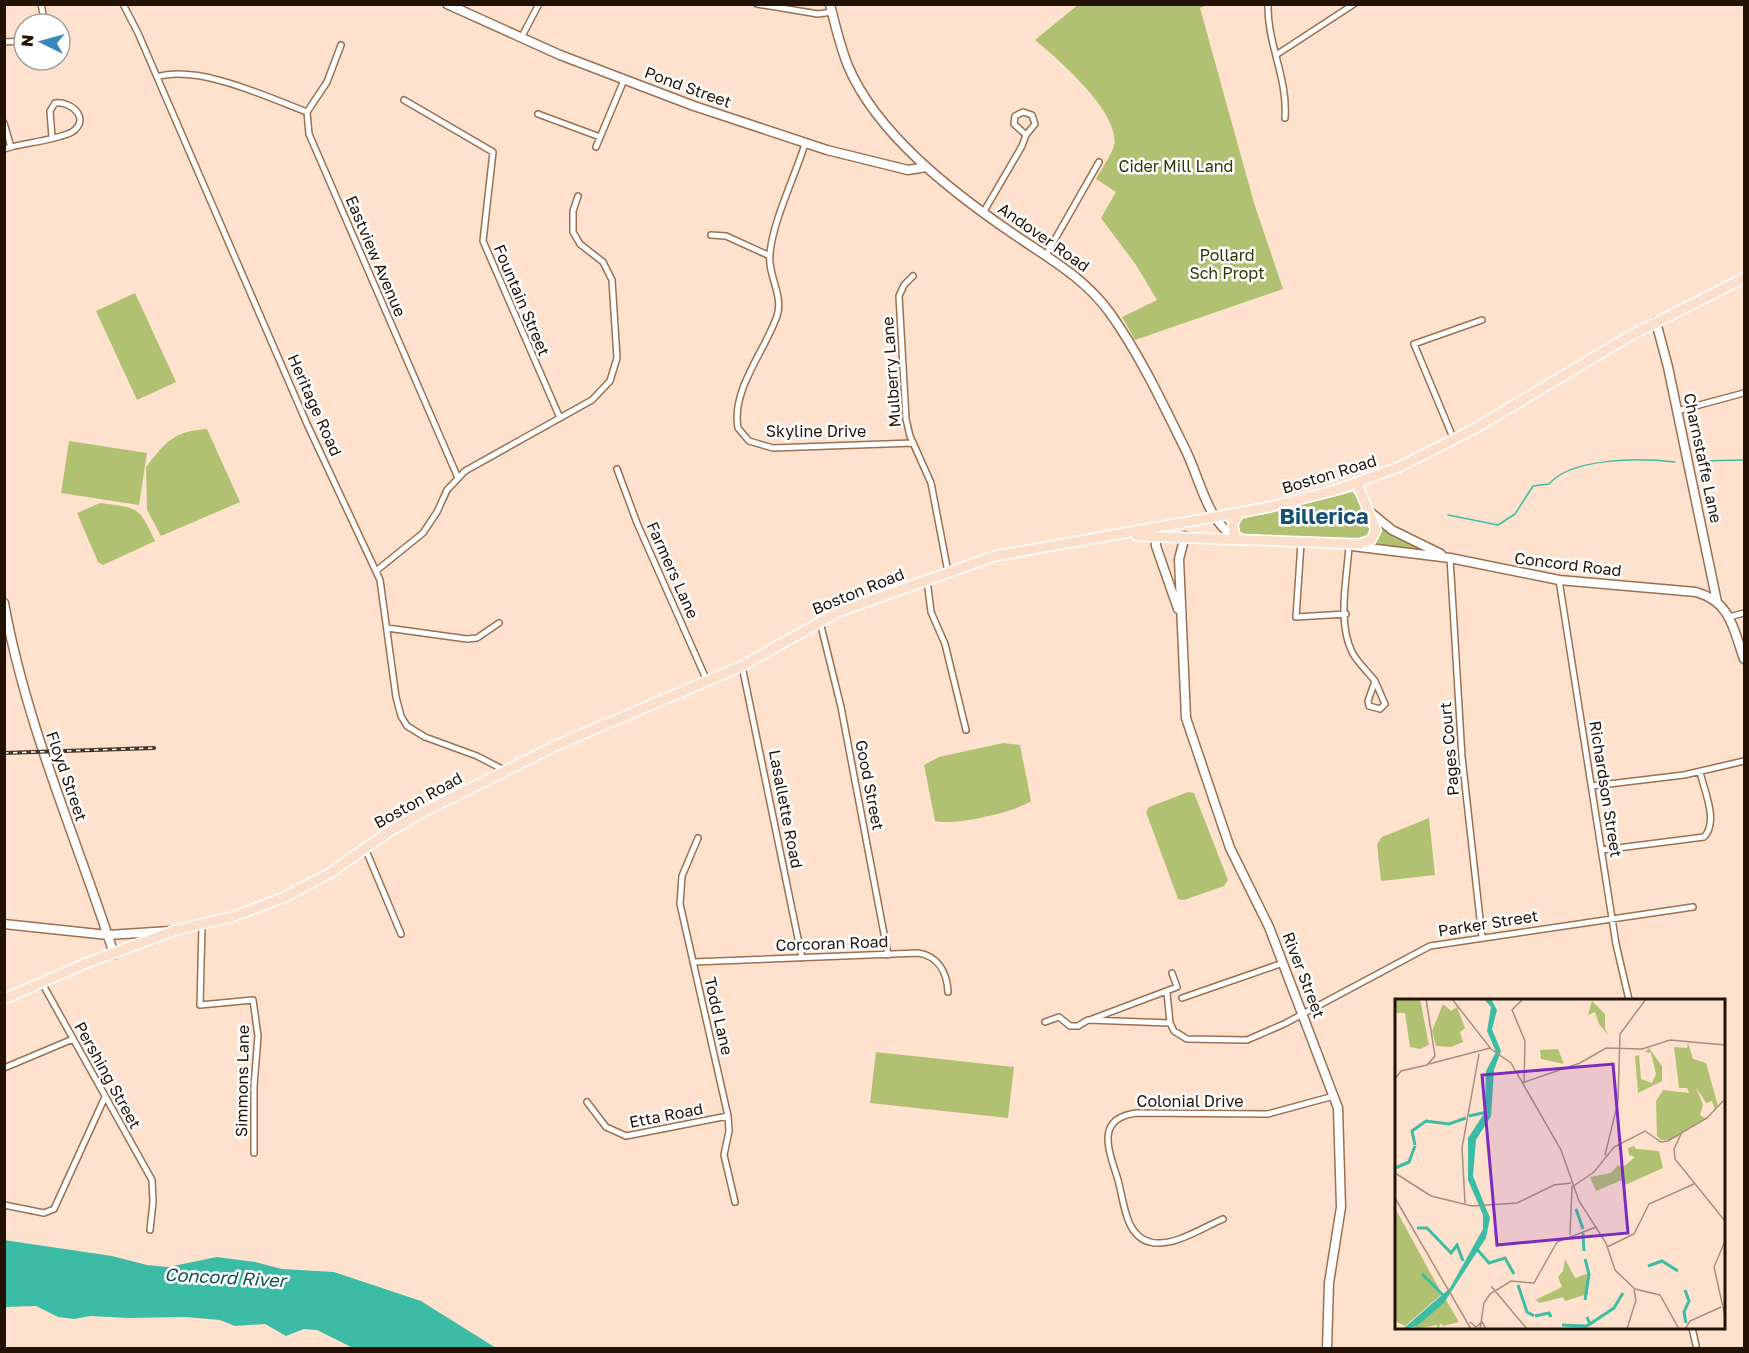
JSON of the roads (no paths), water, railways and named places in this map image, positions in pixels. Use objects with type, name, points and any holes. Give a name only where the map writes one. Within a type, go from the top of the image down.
[{"type":"main road","name":"Pond Street","points":[[447,4],[520,38],[624,80],[805,144],[908,170],[926,167]]},
{"type":"main road","name":"Andover Road","points":[[831,8],[848,66],[859,85],[881,118],[935,178],[1085,284],[1111,315],[1187,454],[1214,519]]},
{"type":"main road","name":"Boston Road","points":[[4,999],[176,930],[202,925],[285,897],[330,873],[423,812],[506,771],[557,746],[742,666],[820,622],[927,580],[995,556],[1113,536],[1155,532],[1357,483],[1400,467],[1455,440],[1656,322],[1744,279]]},
{"type":"main road","name":"Charnstaffe Lane","points":[[1656,322],[1718,602]]},
{"type":"main road","points":[[1357,483],[1370,512],[1392,530],[1450,558]]},
{"type":"main road","name":"Concord Road","points":[[1349,546],[1367,542],[1374,537],[1376,530],[1370,512]]},
{"type":"main road","points":[[1235,538],[1233,524],[1239,513]]},
{"type":"main road","points":[[1214,519],[1221,529],[1235,538]]},
{"type":"main road","name":"Concord Road","points":[[1155,532],[1185,536],[1349,546],[1450,558],[1559,580],[1696,592],[1718,602]]},
{"type":"main road","name":"River Street","points":[[1155,532],[1183,623]]},
{"type":"main road","name":"River Street","points":[[1185,536],[1179,559],[1186,718],[1230,848],[1269,927],[1334,1096],[1339,1122],[1341,1207],[1329,1283],[1327,1348]]},
{"type":"main road","points":[[1718,602],[1729,617],[1744,659]]},
{"type":"main road","name":"Floyd Street","points":[[4,603],[16,664],[43,755],[114,954]]},
{"type":"main road","points":[[89,934],[100,916]]},
{"type":"main road","points":[[4,924],[108,935],[176,930]]},
{"type":"street","name":"Heritage Road","points":[[123,4],[308,424],[380,580],[398,707],[407,726],[425,737],[477,756],[506,771]]},
{"type":"street","points":[[520,38],[539,4]]},
{"type":"street","points":[[757,4],[816,14],[831,8]]},
{"type":"street","points":[[1268,4],[1268,26],[1286,98],[1285,117]]},
{"type":"street","points":[[1276,55],[1354,4]]},
{"type":"street","points":[[157,77],[177,74],[222,82],[307,112],[327,82],[341,45]]},
{"type":"street","points":[[596,147],[624,80]]},
{"type":"street","name":"Fountain Street","points":[[404,100],[493,152],[483,241],[560,418]]},
{"type":"street","points":[[4,123],[8,148],[52,137],[72,132],[78,124],[79,115],[74,107],[63,102],[55,103],[50,111],[52,137]]},
{"type":"street","name":"Eastview Avenue","points":[[307,112],[309,134],[458,478]]},
{"type":"street","points":[[983,213],[1017,156],[1026,135],[1035,124],[1032,115],[1023,112],[1015,116],[1014,124],[1026,135]]},
{"type":"street","points":[[538,114],[600,137]]},
{"type":"street","name":"Skyline Drive","points":[[805,144],[770,256],[771,272],[778,296],[778,313],[740,399],[736,420],[744,437],[756,444],[774,448],[913,443]]},
{"type":"street","points":[[1046,255],[1100,162]]},
{"type":"street","points":[[376,571],[423,533],[437,512],[447,490],[458,478],[471,467],[600,394],[616,367],[612,280],[603,262],[580,244],[573,232],[573,211],[578,196]]},
{"type":"street","points":[[711,235],[724,236],[770,256]]},
{"type":"street","name":"Mulberry Lane","points":[[913,276],[904,285],[899,296],[906,419],[913,443],[931,483],[948,572]]},
{"type":"street","points":[[1455,440],[1414,344],[1482,320]]},
{"type":"street","points":[[1677,411],[1744,393]]},
{"type":"street","name":"Farmers Lane","points":[[617,469],[636,523],[707,681]]},
{"type":"street","points":[[1301,543],[1296,617],[1346,614]]},
{"type":"street","points":[[1349,546],[1346,614],[1353,654],[1375,681],[1385,704],[1380,709],[1369,706],[1368,701],[1375,681]]},
{"type":"street","name":"Pages Court","points":[[1450,558],[1462,757],[1482,938]]},
{"type":"street","points":[[927,580],[931,612],[945,644],[966,730]]},
{"type":"street","name":"Richardson Street","points":[[1559,580],[1612,919],[1629,999]]},
{"type":"street","points":[[1729,617],[1744,613]]},
{"type":"street","name":"Good Street","points":[[820,622],[841,707],[888,955]]},
{"type":"street","points":[[387,628],[467,639],[477,638],[499,623]]},
{"type":"street","name":"Lasallette Road","points":[[742,666],[801,958]]},
{"type":"street","points":[[1592,786],[1700,772],[1744,761]]},
{"type":"street","points":[[1602,850],[1699,839],[1707,835],[1711,818],[1700,772]]},
{"type":"street","name":"Todd Lane","points":[[698,838],[683,873],[680,892],[693,962],[728,1116],[729,1130],[724,1155],[735,1202]]},
{"type":"street","points":[[365,848],[401,934]]},
{"type":"street","name":"Parker Street","points":[[1170,1023],[1174,1031],[1187,1039],[1247,1040],[1263,1035],[1430,946],[1693,907]]},
{"type":"street","name":"Simmons Lane","points":[[202,925],[200,1005],[253,1000],[258,1036],[254,1086],[254,1153]]},
{"type":"street","name":"Corcoran Road","points":[[693,962],[918,953],[929,956],[942,967],[948,992]]},
{"type":"street","points":[[1182,998],[1283,963]]},
{"type":"street","points":[[1045,1022],[1059,1017],[1070,1026],[1078,1026],[1088,1020],[1167,993],[1177,987],[1172,973]]},
{"type":"street","name":"Pershing Street","points":[[42,983],[152,1180],[153,1202],[150,1230]]},
{"type":"street","points":[[1088,1020],[1170,1023],[1167,993]]},
{"type":"street","points":[[1127,1006],[1130,1022]]},
{"type":"street","points":[[4,1068],[73,1039]]},
{"type":"street","name":"Colonial Drive","points":[[1223,1219],[1164,1243],[1149,1242],[1134,1233],[1107,1147],[1109,1131],[1114,1123],[1125,1115],[1137,1113],[1268,1114],[1334,1096]]},
{"type":"street","points":[[4,1205],[36,1212],[49,1211],[58,1203],[105,1097]]},
{"type":"street","name":"Etta Road","points":[[587,1102],[606,1127],[626,1137],[728,1116]]},
{"type":"street","points":[[1692,1329],[1695,1345]]},
{"type":"water","name":"Concord River","points":[[4,1240],[112,1256],[147,1265],[168,1267],[217,1257],[255,1262],[282,1269],[334,1272],[421,1301],[496,1348],[353,1348],[317,1330],[304,1329],[286,1336],[265,1324],[235,1326],[220,1320],[185,1317],[90,1316],[74,1319],[58,1317],[36,1306],[5,1307]]},
{"type":"waterway","points":[[1697,461],[1744,460]]},
{"type":"waterway","points":[[1448,515],[1498,525],[1515,514],[1533,486],[1549,484],[1560,475],[1574,469],[1608,461],[1675,462]]},
{"type":"railway","points":[[4,753],[154,748]]},
{"type":"district","name":"Billerica","points":[[1324,515]]},
{"type":"park label","name":"Cider Mill Land","points":[[1176,166]]},
{"type":"park label","name":"Pollard Sch Propt","points":[[1227,264]]}]
